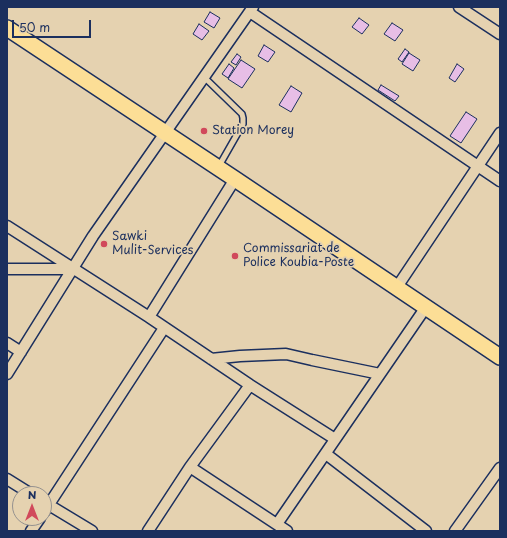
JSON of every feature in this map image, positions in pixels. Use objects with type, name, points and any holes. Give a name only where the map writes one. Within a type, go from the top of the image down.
[{"type":"main road","points":[[7,28],[235,178],[500,357]]},
{"type":"street","points":[[460,7],[500,34]]},
{"type":"street","points":[[7,374],[93,236],[251,10],[500,181]]},
{"type":"street","points":[[397,287],[500,133]]},
{"type":"street","points":[[149,317],[235,178]]},
{"type":"street","points":[[7,226],[335,439]]},
{"type":"street","points":[[7,269],[73,269]]},
{"type":"street","points":[[277,524],[426,307]]},
{"type":"street","points":[[52,497],[164,328]]},
{"type":"street","points":[[7,343],[21,352]]},
{"type":"street","points":[[211,359],[286,354],[380,374]]},
{"type":"street","points":[[148,531],[190,467],[250,385]]},
{"type":"street","points":[[326,454],[426,531]]},
{"type":"street","points":[[190,467],[287,531]]},
{"type":"street","points":[[455,531],[500,468]]},
{"type":"street","points":[[7,478],[20,486]]},
{"type":"street","points":[[52,509],[92,531]]},
{"type":"lane","points":[[204,77],[242,114],[243,118],[243,124],[218,167]]},
{"type":"building","points":[[210,12],[220,18],[214,28],[204,22]]},
{"type":"building","points":[[359,18],[369,25],[362,34],[352,27]]},
{"type":"building","points":[[392,23],[403,30],[395,41],[384,34]]},
{"type":"building","points":[[199,24],[209,31],[202,40],[193,34]]},
{"type":"building","points":[[264,45],[275,52],[268,62],[258,56]]},
{"type":"building","points":[[405,49],[409,52],[402,62],[398,59]]},
{"type":"building","points":[[409,53],[420,60],[413,71],[402,64]]},
{"type":"building","points":[[237,54],[241,57],[236,65],[231,62]]},
{"type":"building","points":[[241,60],[255,69],[242,88],[228,79]]},
{"type":"building","points":[[229,64],[234,68],[228,78],[222,74]]},
{"type":"building","points":[[457,64],[464,69],[455,82],[449,78]]},
{"type":"building","points":[[381,85],[399,96],[395,101],[378,90]]},
{"type":"building","points":[[291,86],[302,93],[291,112],[279,105]]},
{"type":"building","points":[[466,112],[477,119],[461,143],[450,136]]},
{"type":"place","name":"Station Morey","points":[[204,131]]},
{"type":"place","name":"Sawki Mulit-Services","points":[[104,244]]},
{"type":"place","name":"Commissariat de Police Koubia-Poste","points":[[235,256]]}]
